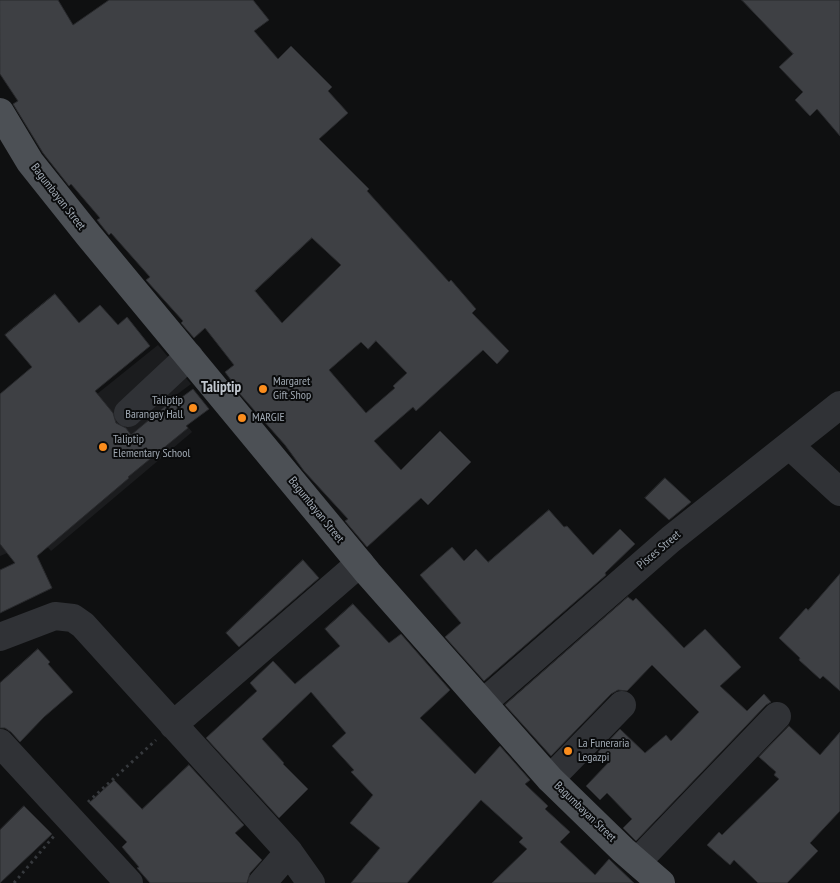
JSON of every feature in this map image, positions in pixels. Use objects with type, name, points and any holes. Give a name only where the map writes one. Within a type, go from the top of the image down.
[{"type":"main road","name":"Bagumbayan Street","points":[[0,112],[30,162],[89,236],[360,563],[550,779],[650,876]]},
{"type":"street","points":[[128,413],[190,356]]},
{"type":"street","name":"Pisces Street","points":[[483,703],[671,539],[840,405]]},
{"type":"street","points":[[790,446],[840,492]]},
{"type":"street","points":[[173,725],[360,563]]},
{"type":"street","points":[[0,637],[56,616],[73,618],[83,625],[289,852],[311,883]]},
{"type":"street","points":[[550,779],[622,705]]},
{"type":"street","points":[[650,876],[777,716]]},
{"type":"street","points":[[0,743],[129,883]]},
{"type":"street","points":[[262,883],[289,852]]},
{"type":"shaded area","name":"Taliptip Elementary School","points":[[158,345],[191,384],[168,401],[192,432],[51,551],[41,539],[0,556],[0,462],[5,468]]},
{"type":"building","points":[[0,0],[58,0],[73,25],[109,0],[253,0],[269,20],[254,31],[278,59],[291,46],[332,87],[328,91],[348,113],[319,139],[369,189],[367,191],[449,282],[451,280],[476,309],[472,313],[509,351],[497,364],[483,350],[416,411],[413,407],[374,441],[401,470],[440,431],[471,462],[428,505],[421,498],[367,547],[345,521],[348,519],[304,471],[285,445],[239,393],[225,372],[234,365],[205,328],[194,338],[181,323],[183,321],[146,280],[150,277],[111,233],[109,235],[97,220],[100,218],[71,184],[69,186],[43,153],[13,104],[18,101],[0,74]],"holes":[[[312,238],[341,265],[282,323],[255,291]],[[376,341],[407,373],[393,386],[395,388],[366,413],[329,370],[361,342],[368,349]]]},
{"type":"building","points":[[742,0],[840,0],[840,136],[817,109],[810,116],[795,100],[803,92],[779,67],[793,54]]},
{"type":"building","points":[[55,294],[79,323],[100,305],[118,325],[127,317],[150,346],[95,391],[113,413],[116,423],[126,428],[131,435],[168,404],[170,406],[193,389],[209,409],[186,426],[188,428],[37,556],[52,588],[0,613],[0,570],[15,563],[0,544],[0,394],[32,367],[5,335]]},
{"type":"building","points":[[665,478],[691,502],[669,520],[645,498]]},
{"type":"building","points":[[549,510],[564,527],[567,526],[593,555],[620,529],[635,544],[605,573],[606,575],[484,681],[445,637],[461,623],[420,575],[452,547],[464,561],[476,549],[488,562]]},
{"type":"building","points":[[303,560],[319,578],[239,647],[226,633]]},
{"type":"building","points":[[840,574],[840,691],[823,676],[820,679],[779,638],[806,608],[808,610]]},
{"type":"building","points":[[628,597],[633,601],[636,598],[684,648],[705,629],[741,667],[720,686],[747,711],[764,694],[771,702],[636,841],[623,828],[632,819],[607,793],[600,800],[586,786],[608,763],[598,752],[620,729],[645,753],[666,735],[671,741],[699,712],[652,665],[627,691],[618,690],[611,694],[551,756],[505,705]]},
{"type":"building","points":[[353,604],[389,643],[401,634],[450,690],[420,718],[475,774],[500,746],[530,780],[525,784],[548,806],[545,809],[570,832],[560,842],[595,875],[609,859],[634,883],[492,883],[527,849],[519,842],[523,838],[481,800],[407,883],[351,883],[380,848],[350,823],[373,795],[351,772],[354,770],[332,746],[346,733],[311,692],[262,739],[308,789],[279,818],[206,738],[257,691],[250,683],[273,661],[295,684],[340,646],[325,629]]},
{"type":"building","points":[[38,649],[50,662],[48,664],[73,692],[44,717],[20,742],[11,732],[5,728],[0,728],[0,683]]},
{"type":"building","points":[[789,726],[820,755],[840,732],[840,811],[810,843],[818,851],[787,883],[758,883],[734,860],[730,865],[707,845],[719,832],[722,835],[779,779],[774,775],[776,772],[759,757]]},
{"type":"building","points":[[189,765],[244,825],[235,833],[262,860],[250,873],[247,883],[150,883],[122,847],[127,842],[89,803],[114,780],[142,809]]},
{"type":"building","points":[[24,806],[52,834],[0,883],[0,830]]},
{"type":"place","name":"Margaret Gift Shop","points":[[263,389]]},
{"type":"place","name":"Taliptip Barangay Hall","points":[[193,408]]},
{"type":"place","name":"MARGIE","points":[[242,418]]},
{"type":"place","name":"Taliptip Elementary School","points":[[103,447]]},
{"type":"place","name":"La Funeraria Legazpi","points":[[568,751]]},
{"type":"district","name":"Taliptip","points":[[221,388]]}]
